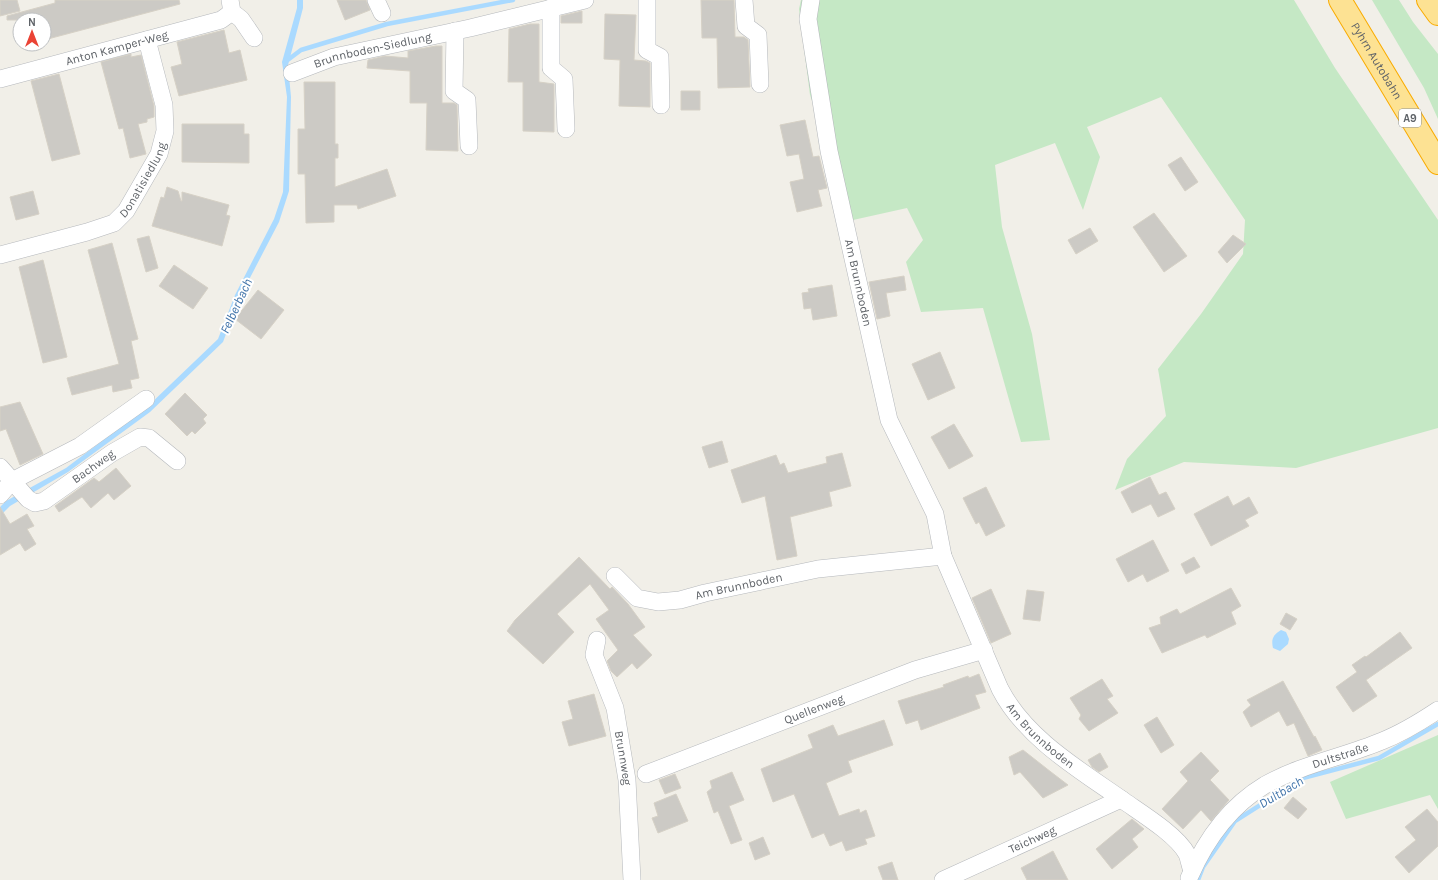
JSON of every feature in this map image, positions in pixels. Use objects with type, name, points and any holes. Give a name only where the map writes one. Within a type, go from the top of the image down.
[{"type":"highway","name":"Pyhrn Autobahn","points":[[1340,0],[1438,163]]},
{"type":"highway","points":[[1428,0],[1438,14]]},
{"type":"street","name":"Brunnboden-Siedlung","points":[[292,73],[334,57],[455,31],[585,0]]},
{"type":"street","points":[[647,0],[647,50],[660,57],[660,105]]},
{"type":"street","points":[[744,0],[746,26],[758,35],[760,84]]},
{"type":"street","name":"Am Brunnboden","points":[[811,0],[808,19],[830,152],[889,420],[934,514],[943,556],[1006,701],[1020,719],[1055,751],[1160,826],[1182,847],[1186,854],[1190,876]]},
{"type":"street","points":[[231,6],[254,38]]},
{"type":"street","name":"Anton Kamper-Weg","points":[[0,79],[221,20],[231,6]]},
{"type":"street","points":[[551,8],[551,68],[564,79],[566,129]]},
{"type":"street","points":[[455,31],[454,91],[467,100],[469,146]]},
{"type":"street","name":"Donatisiedlung","points":[[0,255],[114,223],[126,211],[159,154],[165,131],[164,105],[147,40]]},
{"type":"street","name":"Bachweg","points":[[0,495],[20,490],[146,398]]},
{"type":"street","name":"Bachweg","points":[[20,490],[35,503],[44,501],[112,453],[140,437],[149,438],[177,462]]},
{"type":"street","points":[[0,467],[20,490]]},
{"type":"street","name":"Am Brunnboden","points":[[615,576],[637,598],[658,602],[680,600],[818,569],[943,556]]},
{"type":"street","name":"Brunnweg","points":[[597,640],[594,655],[615,708],[627,780],[632,880]]},
{"type":"street","name":"Quellenweg","points":[[646,774],[915,670],[984,650]]},
{"type":"street","name":"Dultstraße","points":[[1190,876],[1214,831],[1243,802],[1265,785],[1307,766],[1381,741],[1415,725],[1438,710]]},
{"type":"street","name":"Teichweg","points":[[943,880],[1121,799]]},
{"type":"green space","points":[[801,0],[1294,0],[1335,68],[1438,220],[1438,428],[1296,468],[1184,462],[1115,490],[1127,459],[1166,416],[1158,369],[1201,314],[1243,254],[1245,220],[1161,97],[1087,127],[1100,157],[1083,210],[1055,143],[995,165],[1002,227],[1032,334],[1050,440],[1021,442],[983,308],[921,312],[906,262],[923,240],[907,208],[853,220],[810,95],[799,9]]},
{"type":"green space","points":[[1372,0],[1399,0],[1413,22],[1438,54],[1438,119],[1424,88]]},
{"type":"green space","points":[[1438,735],[1438,809],[1430,795],[1346,819],[1330,782]]},
{"type":"water","name":"Felberbach","points":[[297,0],[303,0],[303,8],[288,65],[291,97],[289,191],[279,222],[240,297],[223,342],[150,412],[68,472],[10,506],[0,516],[0,507],[6,501],[66,468],[147,407],[218,339],[235,295],[274,219],[283,192],[287,97],[282,62],[297,8]]},
{"type":"water","points":[[1281,630],[1286,632],[1289,639],[1288,644],[1280,651],[1273,648],[1272,642],[1274,636]]},
{"type":"building","points":[[0,0],[17,0],[20,11],[0,16]]},
{"type":"building","points":[[55,0],[179,0],[180,4],[52,38],[52,12],[22,12],[55,3]]},
{"type":"building","points":[[337,0],[366,0],[370,10],[345,20]]},
{"type":"building","points":[[701,0],[734,0],[735,37],[744,37],[748,40],[750,87],[718,88],[717,38],[702,38]]},
{"type":"building","points":[[582,11],[582,23],[561,23],[561,16]]},
{"type":"building","points":[[605,14],[636,15],[634,60],[646,61],[650,63],[650,107],[619,106],[620,60],[604,59]]},
{"type":"building","points":[[12,15],[12,20],[7,20],[7,16]]},
{"type":"building","points":[[530,24],[539,24],[539,82],[554,84],[554,132],[523,131],[523,82],[508,82],[509,29]]},
{"type":"building","points":[[224,30],[229,53],[240,50],[247,80],[179,96],[171,67],[182,64],[177,42]]},
{"type":"building","points":[[442,46],[442,103],[454,103],[457,105],[458,151],[426,150],[427,103],[410,103],[410,71],[367,68],[368,60],[385,56],[408,58],[408,51]]},
{"type":"building","points":[[131,54],[131,57],[141,55],[154,106],[154,117],[147,119],[147,122],[138,124],[146,154],[130,158],[123,128],[119,129],[101,62]]},
{"type":"building","points":[[59,74],[80,154],[52,161],[31,81]]},
{"type":"building","points":[[304,82],[335,82],[335,144],[338,144],[338,158],[335,158],[335,187],[387,169],[396,196],[358,209],[357,205],[334,205],[334,222],[306,223],[305,174],[298,174],[298,129],[305,129]]},
{"type":"building","points":[[681,91],[700,91],[700,110],[681,110]]},
{"type":"building","points":[[805,120],[813,157],[819,156],[827,188],[818,190],[822,206],[797,212],[790,182],[804,179],[799,154],[787,156],[780,125]]},
{"type":"building","points":[[182,124],[244,124],[244,134],[249,134],[249,163],[182,162]]},
{"type":"building","points":[[1181,157],[1198,182],[1185,191],[1168,165]]},
{"type":"building","points":[[167,187],[178,191],[181,201],[182,192],[229,205],[226,215],[230,216],[222,246],[152,226],[161,197],[164,198]]},
{"type":"building","points":[[33,191],[39,214],[16,220],[10,197]]},
{"type":"building","points":[[1154,213],[1187,256],[1164,272],[1133,227]]},
{"type":"building","points":[[1090,228],[1098,241],[1076,254],[1068,240]]},
{"type":"building","points":[[1233,235],[1246,244],[1227,263],[1218,252]]},
{"type":"building","points":[[149,236],[158,268],[146,272],[137,239]]},
{"type":"building","points":[[112,243],[138,339],[131,341],[139,378],[130,380],[132,388],[113,392],[112,385],[72,395],[67,378],[119,364],[88,250]]},
{"type":"building","points":[[43,260],[67,357],[43,363],[19,267]]},
{"type":"building","points":[[174,265],[208,288],[193,309],[159,286]]},
{"type":"building","points":[[904,276],[906,290],[886,293],[890,316],[877,319],[869,282]]},
{"type":"building","points":[[832,285],[837,316],[813,320],[811,308],[804,309],[802,293],[809,292],[808,289]]},
{"type":"building","points":[[258,290],[284,310],[261,339],[235,319]]},
{"type":"building","points":[[940,352],[955,388],[928,400],[912,364]]},
{"type":"building","points":[[185,393],[207,415],[203,419],[206,423],[195,434],[192,431],[187,436],[165,414]]},
{"type":"building","points":[[20,402],[43,454],[20,465],[6,429],[0,431],[0,407]]},
{"type":"building","points":[[954,424],[973,456],[949,469],[931,437]]},
{"type":"building","points":[[722,441],[728,462],[709,468],[702,447]]},
{"type":"building","points":[[842,453],[851,486],[829,492],[832,506],[790,517],[797,556],[777,560],[765,496],[742,503],[731,470],[776,455],[780,465],[784,463],[788,473],[827,463],[826,457]]},
{"type":"building","points":[[116,468],[131,486],[114,500],[108,493],[91,508],[82,497],[59,512],[55,506],[94,478],[99,482]]},
{"type":"building","points":[[1150,477],[1159,495],[1166,492],[1175,509],[1158,517],[1151,504],[1132,513],[1121,492]]},
{"type":"building","points":[[986,487],[1005,526],[986,536],[979,522],[976,524],[963,498]]},
{"type":"building","points":[[1228,496],[1233,506],[1249,497],[1258,513],[1245,520],[1249,526],[1211,546],[1194,514]]},
{"type":"building","points":[[0,507],[10,524],[27,514],[34,526],[27,529],[36,544],[25,551],[20,543],[0,555]]},
{"type":"building","points":[[1153,540],[1169,571],[1147,582],[1143,574],[1128,582],[1116,559]]},
{"type":"building","points":[[579,557],[610,589],[612,587],[628,604],[645,627],[633,635],[652,655],[637,669],[632,663],[617,677],[611,671],[607,661],[618,650],[596,619],[609,610],[590,584],[557,614],[574,632],[543,664],[507,631],[515,620]]},
{"type":"building","points":[[1194,557],[1200,567],[1186,574],[1181,564]]},
{"type":"building","points":[[1231,588],[1241,606],[1231,612],[1236,624],[1207,638],[1205,635],[1162,653],[1149,628],[1161,624],[1160,617],[1177,609],[1180,614]]},
{"type":"building","points":[[991,589],[1011,634],[991,643],[972,598]]},
{"type":"building","points":[[1027,590],[1044,592],[1040,621],[1023,619]]},
{"type":"building","points":[[1286,613],[1297,619],[1290,630],[1280,624]]},
{"type":"building","points":[[1400,632],[1412,648],[1366,680],[1377,696],[1353,712],[1336,687],[1357,672],[1352,665],[1365,656],[1366,657]]},
{"type":"building","points":[[979,674],[986,692],[975,695],[980,708],[921,730],[918,720],[906,724],[898,701],[944,687],[943,685],[968,676],[969,678]]},
{"type":"building","points":[[1102,679],[1113,696],[1107,699],[1118,713],[1089,731],[1079,719],[1081,715],[1070,698]]},
{"type":"building","points":[[1283,681],[1322,750],[1308,756],[1294,723],[1287,726],[1279,711],[1251,727],[1243,712],[1251,705],[1247,700]]},
{"type":"building","points":[[594,694],[606,736],[569,746],[562,722],[573,719],[568,701]]},
{"type":"building","points":[[1157,717],[1174,745],[1161,753],[1144,725]]},
{"type":"building","points":[[884,720],[893,745],[848,761],[852,772],[826,783],[839,816],[859,809],[860,813],[866,810],[875,836],[865,839],[867,844],[846,851],[842,841],[830,846],[824,833],[812,838],[794,794],[773,802],[761,769],[813,748],[808,735],[833,725],[838,736]]},
{"type":"building","points":[[1023,750],[1068,785],[1043,798],[1020,772],[1014,775],[1009,757]]},
{"type":"building","points":[[1201,752],[1219,771],[1210,780],[1229,800],[1211,821],[1201,810],[1183,829],[1162,809],[1188,781],[1180,772]]},
{"type":"building","points":[[1100,753],[1108,767],[1099,772],[1092,767],[1088,760]]},
{"type":"building","points":[[732,772],[744,800],[729,806],[742,840],[731,844],[718,811],[714,813],[707,792],[712,788],[710,781]]},
{"type":"building","points":[[675,774],[681,788],[665,794],[659,780]]},
{"type":"building","points":[[676,794],[688,821],[658,833],[652,818],[658,816],[654,803]]},
{"type":"building","points":[[1293,797],[1307,809],[1298,819],[1284,808]]},
{"type":"building","points":[[1427,809],[1438,822],[1438,846],[1409,873],[1395,857],[1416,840],[1405,827]]},
{"type":"building","points":[[1132,819],[1144,829],[1132,839],[1138,847],[1112,869],[1096,849]]},
{"type":"building","points":[[763,837],[770,854],[755,860],[749,843]]},
{"type":"building","points":[[1053,851],[1068,880],[1027,880],[1021,868]]},
{"type":"building","points":[[892,862],[898,880],[883,880],[878,867]]},
{"type":"waterway","points":[[285,62],[301,50],[387,24],[513,0]]},
{"type":"waterway","name":"Dultbach","points":[[1198,880],[1203,867],[1235,821],[1303,778],[1379,758],[1438,724]]}]
